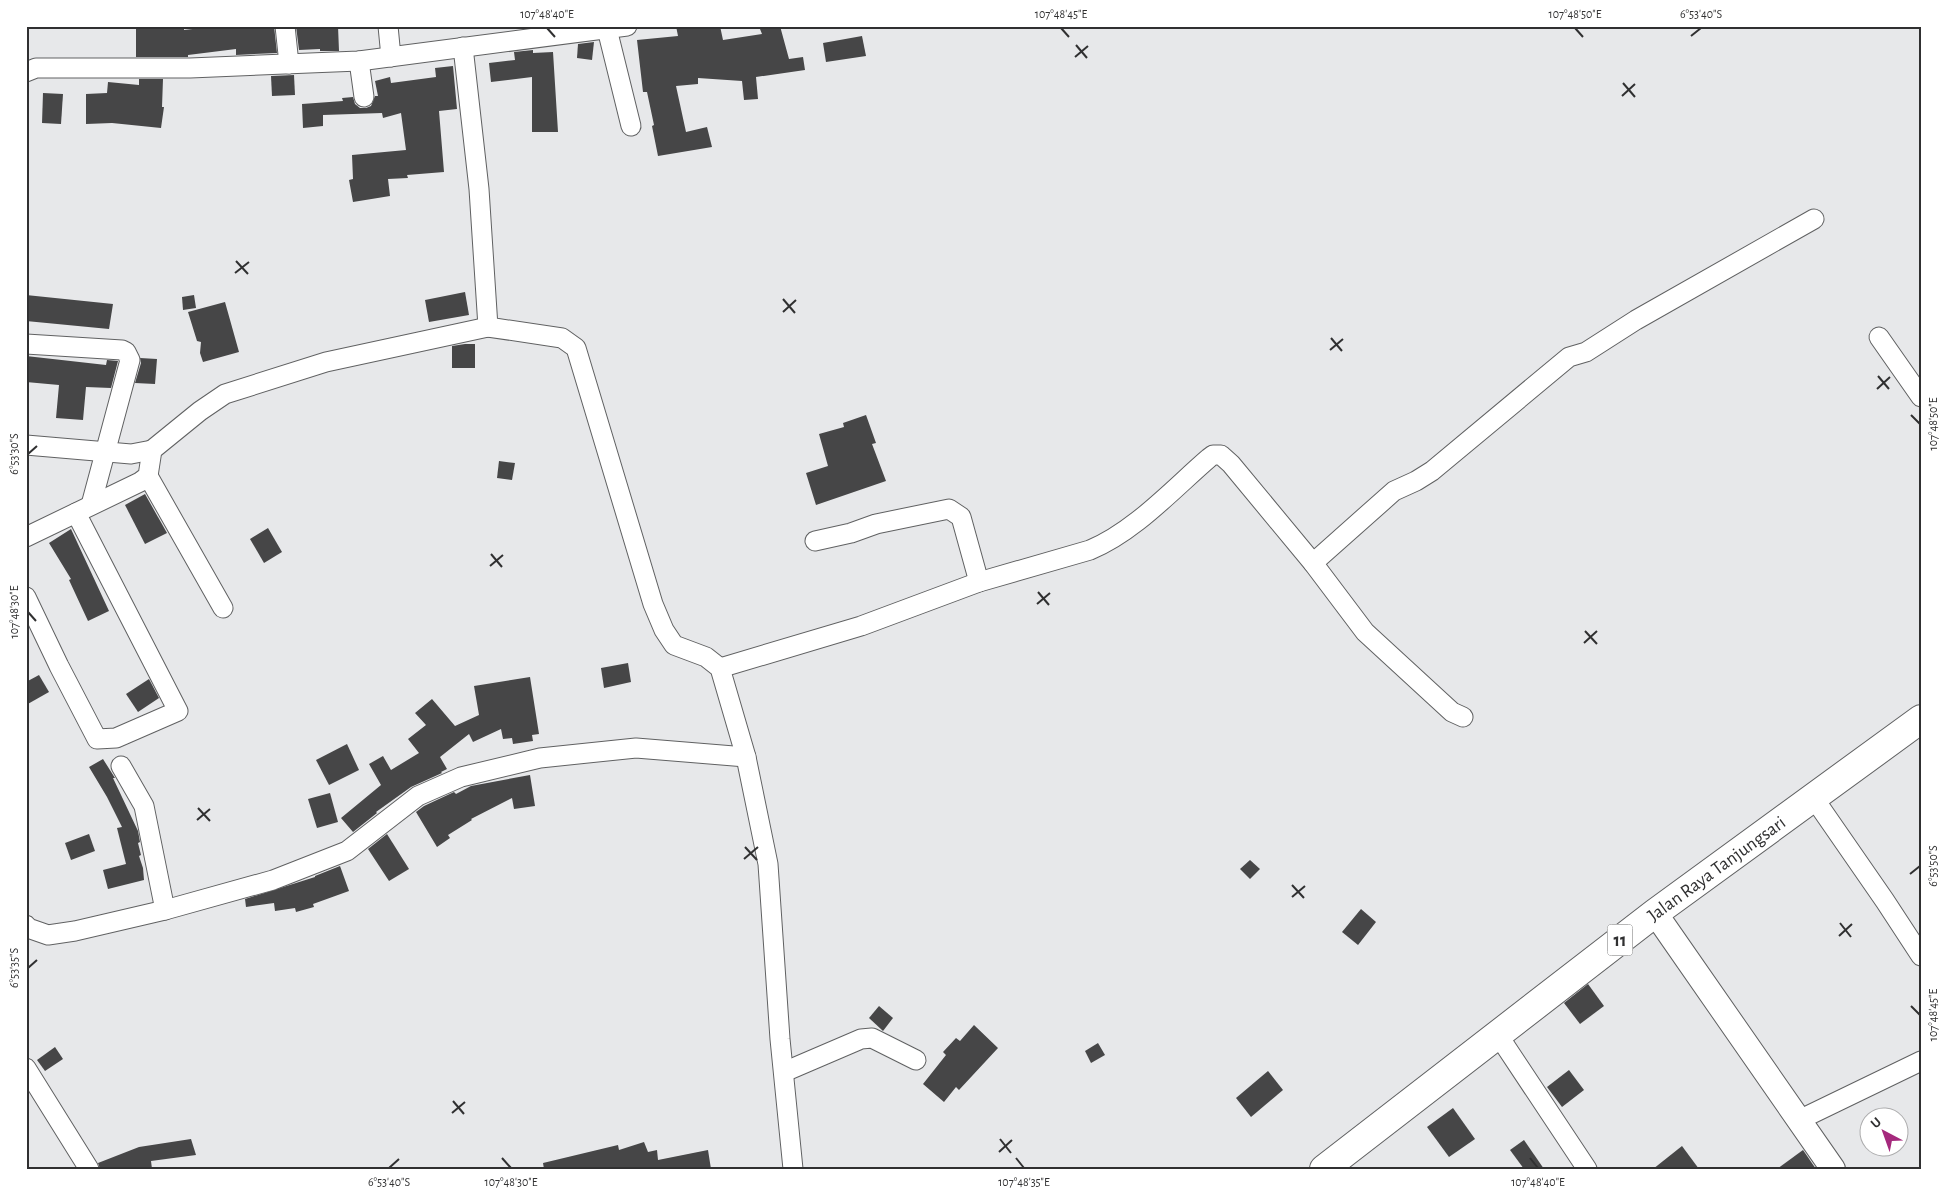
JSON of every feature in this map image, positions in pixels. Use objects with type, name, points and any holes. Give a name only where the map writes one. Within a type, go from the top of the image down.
[{"type":"highway","name":"Jalan Raya Tanjungsari","points":[[1324,1169],[1655,913],[1921,719]]},
{"type":"street","points":[[285,26],[289,64]]},
{"type":"street","points":[[388,26],[391,57]]},
{"type":"street","points":[[26,72],[36,68],[190,68],[359,61],[627,26]]},
{"type":"street","points":[[607,29],[631,126]]},
{"type":"street","points":[[463,47],[479,189],[488,327]]},
{"type":"street","points":[[359,61],[364,97]]},
{"type":"street","points":[[1313,563],[1394,491],[1432,471],[1570,357],[1586,352],[1636,320],[1814,219]]},
{"type":"street","points":[[26,445],[131,454],[152,450],[200,411],[225,394],[326,362],[488,327],[562,338],[576,348],[651,594],[664,630],[674,645],[706,657],[720,668],[746,757],[768,864],[793,1169]]},
{"type":"street","points":[[1879,337],[1921,397]]},
{"type":"street","points":[[26,344],[122,350],[130,360],[105,452],[84,509],[178,711],[116,738],[97,739],[26,597]]},
{"type":"street","points":[[152,450],[148,476],[223,608]]},
{"type":"street","points":[[720,668],[861,626],[979,582],[1105,544],[1131,526],[1209,458],[1218,455],[1224,457],[1237,470],[1313,563],[1366,632],[1452,712],[1463,717]]},
{"type":"street","points":[[26,537],[148,476]]},
{"type":"street","points":[[815,541],[876,524],[949,510],[961,517],[979,582]]},
{"type":"street","points":[[26,925],[28,928],[48,935],[75,931],[164,910],[273,880],[347,851],[418,796],[461,777],[540,758],[636,748],[746,757]]},
{"type":"street","points":[[121,766],[144,806],[164,910]]},
{"type":"street","points":[[1813,797],[1921,956]]},
{"type":"street","points":[[1655,913],[1833,1169]]},
{"type":"street","points":[[1498,1035],[1587,1169]]},
{"type":"street","points":[[784,1072],[861,1039],[872,1038],[916,1060]]},
{"type":"street","points":[[1799,1120],[1921,1061]]},
{"type":"street","points":[[26,1068],[88,1169]]},
{"type":"building","points":[[136,26],[184,26],[184,30],[218,26],[274,26],[277,53],[236,55],[236,49],[188,55],[188,57],[136,57]]},
{"type":"building","points":[[296,26],[338,26],[339,51],[320,51],[320,49],[299,50]]},
{"type":"building","points":[[676,26],[720,26],[723,40],[762,34],[760,29],[780,26],[789,59],[803,57],[805,70],[756,77],[758,99],[744,100],[742,81],[698,78],[698,84],[676,86],[686,132],[707,127],[712,147],[658,156],[647,92],[643,92],[637,40],[678,36]]},
{"type":"building","points":[[862,36],[866,56],[826,62],[823,43]]},
{"type":"building","points":[[594,42],[592,60],[577,58],[578,44]]},
{"type":"building","points":[[533,50],[533,53],[553,52],[558,132],[532,132],[532,77],[491,82],[489,63],[515,60],[514,52]]},
{"type":"building","points":[[453,66],[457,109],[439,111],[444,172],[407,175],[408,178],[388,179],[390,196],[353,202],[349,180],[353,179],[352,155],[406,150],[401,113],[383,118],[382,113],[323,115],[323,126],[303,128],[302,104],[343,101],[342,98],[353,97],[355,104],[360,108],[366,108],[371,106],[375,96],[378,96],[375,81],[390,77],[391,83],[436,77],[435,68]]},
{"type":"building","points":[[294,75],[295,95],[272,96],[271,76]]},
{"type":"building","points":[[139,79],[163,79],[162,107],[164,107],[161,128],[112,123],[86,124],[86,94],[107,93],[108,82],[139,85]]},
{"type":"building","points":[[43,93],[63,94],[61,124],[42,123]]},
{"type":"building","points":[[465,292],[469,315],[429,322],[425,300]]},
{"type":"building","points":[[26,295],[113,304],[109,329],[26,321]]},
{"type":"building","points":[[194,295],[196,308],[183,310],[182,297]]},
{"type":"building","points":[[225,302],[239,352],[203,362],[200,353],[201,342],[197,341],[188,312]]},
{"type":"building","points":[[475,344],[475,368],[452,368],[452,346]]},
{"type":"building","points":[[26,356],[106,365],[107,360],[118,361],[111,388],[86,387],[83,420],[56,418],[59,385],[26,382]]},
{"type":"building","points":[[140,358],[157,359],[155,384],[135,383],[141,363]]},
{"type":"building","points":[[866,415],[876,443],[872,444],[886,481],[816,505],[806,473],[828,466],[819,434],[844,427],[843,423]]},
{"type":"building","points":[[499,461],[515,463],[512,480],[497,478]]},
{"type":"building","points":[[145,494],[167,533],[145,544],[125,505]]},
{"type":"building","points":[[268,528],[282,552],[264,563],[250,539]]},
{"type":"building","points":[[71,529],[109,611],[88,621],[69,580],[71,579],[49,543]]},
{"type":"building","points":[[628,663],[631,682],[604,688],[601,668]]},
{"type":"building","points":[[39,675],[49,692],[26,705],[26,682]]},
{"type":"building","points":[[530,677],[539,734],[532,735],[533,741],[513,744],[512,738],[503,739],[501,729],[473,742],[469,734],[440,757],[447,769],[411,787],[376,812],[353,832],[341,818],[381,785],[369,764],[383,756],[391,770],[419,753],[408,739],[426,725],[415,713],[432,699],[455,726],[479,715],[474,686]]},
{"type":"building","points":[[149,679],[159,698],[138,712],[126,694]]},
{"type":"building","points":[[347,744],[359,770],[329,785],[316,760]]},
{"type":"building","points":[[103,759],[115,778],[113,778],[138,831],[141,855],[139,856],[144,880],[108,889],[103,870],[126,864],[117,828],[122,827],[89,767]]},
{"type":"building","points":[[530,775],[535,806],[514,809],[512,798],[471,819],[448,835],[450,838],[437,847],[416,812],[424,806],[471,786]]},
{"type":"building","points":[[330,793],[338,822],[317,828],[308,799]]},
{"type":"building","points":[[89,834],[95,851],[71,860],[65,843]]},
{"type":"building","points":[[387,834],[409,869],[389,881],[368,849]]},
{"type":"building","points":[[1250,860],[1260,869],[1250,879],[1240,869]]},
{"type":"building","points":[[340,866],[349,891],[313,904],[314,907],[296,912],[295,908],[275,911],[274,903],[246,907],[245,899],[315,877]]},
{"type":"building","points":[[1361,909],[1376,922],[1358,945],[1342,932]]},
{"type":"building","points":[[1588,984],[1604,1006],[1580,1024],[1564,1003]]},
{"type":"building","points":[[879,1006],[893,1018],[883,1031],[869,1018]]},
{"type":"building","points":[[974,1025],[998,1048],[959,1090],[956,1087],[944,1102],[923,1084],[946,1055],[943,1052],[956,1038],[960,1041]]},
{"type":"building","points":[[1098,1043],[1105,1055],[1091,1063],[1085,1051]]},
{"type":"building","points":[[55,1047],[63,1059],[45,1071],[37,1060]]},
{"type":"building","points":[[1569,1070],[1584,1090],[1562,1107],[1547,1087]]},
{"type":"building","points":[[1268,1071],[1283,1090],[1251,1117],[1236,1098]]},
{"type":"building","points":[[1453,1108],[1475,1139],[1449,1157],[1427,1127]]},
{"type":"building","points":[[191,1139],[196,1155],[151,1161],[152,1169],[100,1169],[98,1163],[139,1147]]},
{"type":"building","points":[[1524,1140],[1544,1169],[1524,1169],[1510,1150]]},
{"type":"building","points":[[644,1142],[648,1152],[657,1150],[658,1160],[708,1150],[711,1169],[544,1169],[543,1163],[618,1145],[619,1150]]},
{"type":"building","points":[[1682,1146],[1699,1169],[1653,1169]]},
{"type":"building","points":[[1803,1150],[1816,1169],[1777,1169]]}]
